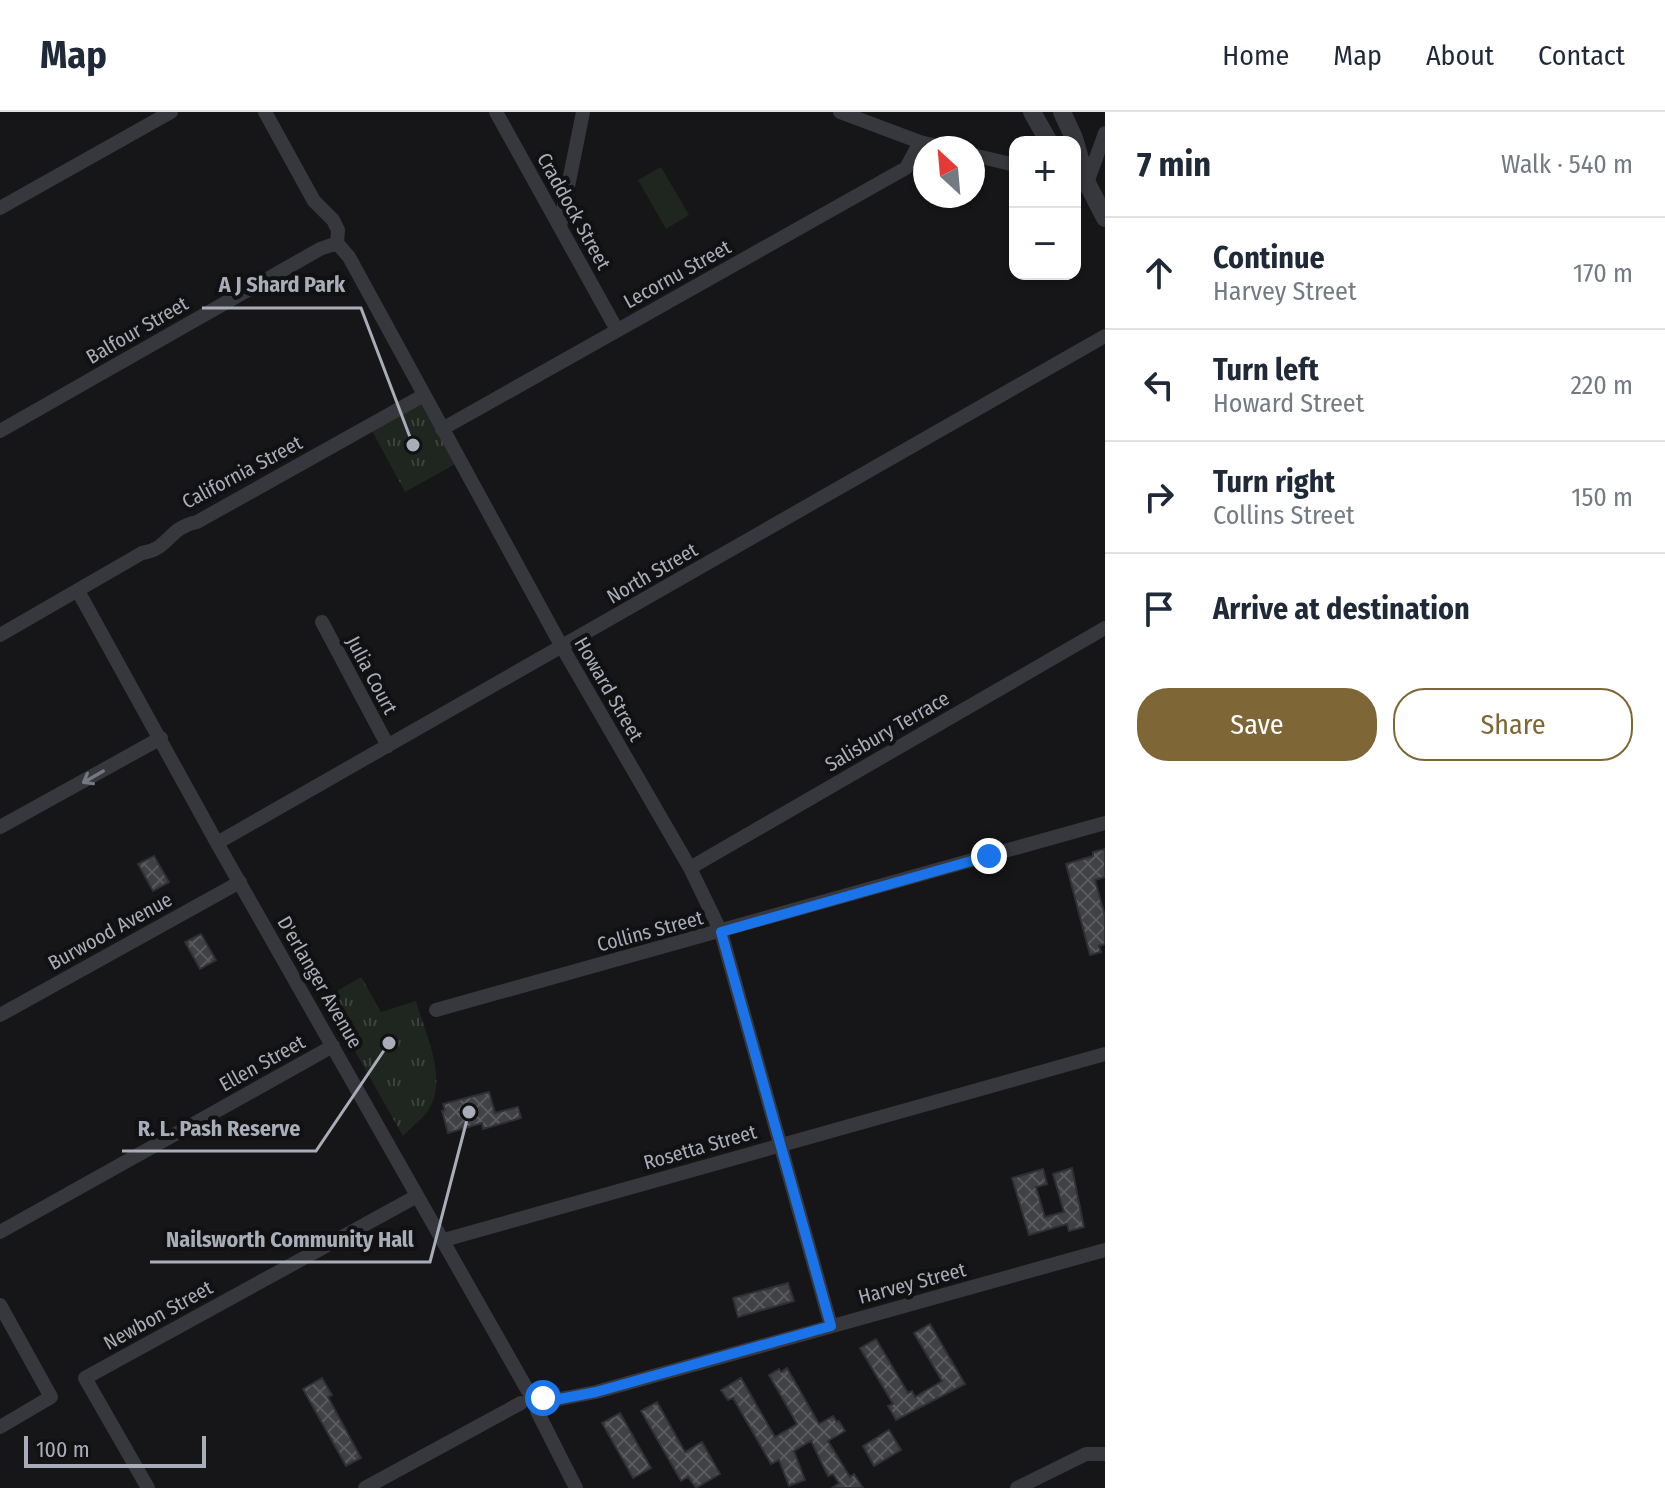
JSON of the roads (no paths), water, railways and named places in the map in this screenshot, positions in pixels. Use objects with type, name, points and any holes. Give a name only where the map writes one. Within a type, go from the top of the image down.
[{"type":"street","points":[[0,208],[171,112]]},
{"type":"street","name":"Howard Street","points":[[265,112],[314,201],[333,220],[338,230],[337,243],[349,257],[562,647],[690,868],[721,932],[831,1326]]},
{"type":"street","name":"Craddock Street","points":[[496,112],[617,330]]},
{"type":"street","points":[[560,226],[583,112]]},
{"type":"street","points":[[840,112],[913,139]]},
{"type":"street","points":[[1032,112],[1046,136]]},
{"type":"street","points":[[1062,112],[1073,136]]},
{"type":"street","points":[[1081,175],[1105,133]]},
{"type":"street","name":"Lecornu Street","points":[[442,429],[906,168],[913,155]]},
{"type":"street","points":[[985,158],[1009,164]]},
{"type":"street","points":[[1081,181],[1105,218]]},
{"type":"street","name":"Balfour Street","points":[[0,431],[320,249],[337,243]]},
{"type":"street","name":"North Street","points":[[217,843],[1105,336]]},
{"type":"street","name":"California Street","points":[[0,635],[142,553],[154,551],[183,525],[197,522],[424,395]]},
{"type":"street","name":"D'erlanger Avenue","points":[[78,591],[217,843],[444,1240],[524,1397]]},
{"type":"street","name":"Julia Court","points":[[322,622],[388,746]]},
{"type":"street","name":"Salisbury Terrace","points":[[690,868],[1105,628]]},
{"type":"street","points":[[0,827],[161,738]]},
{"type":"street","name":"Collins Street","points":[[436,1010],[1105,823]]},
{"type":"street","name":"Burwood Avenue","points":[[0,1015],[240,882]]},
{"type":"street","name":"Ellen Street","points":[[0,1232],[333,1046]]},
{"type":"street","name":"Rosetta Street","points":[[444,1240],[1105,1054]]},
{"type":"street","name":"Newbon Street","points":[[148,1488],[85,1378],[417,1196]]},
{"type":"street","name":"Harvey Street","points":[[540,1407],[1105,1250]]},
{"type":"street","points":[[0,1305],[51,1397],[0,1427]]},
{"type":"street","points":[[365,1488],[524,1397],[529,1412],[540,1407],[576,1488]]},
{"type":"street","points":[[1017,1488],[1086,1454],[1105,1454]]},
{"type":"place","name":"A J Shard Park","points":[[413,445]]},
{"type":"place","name":"R. L. Pash Reserve","points":[[389,1043]]},
{"type":"place","name":"Nailsworth Community Hall","points":[[469,1112]]}]
